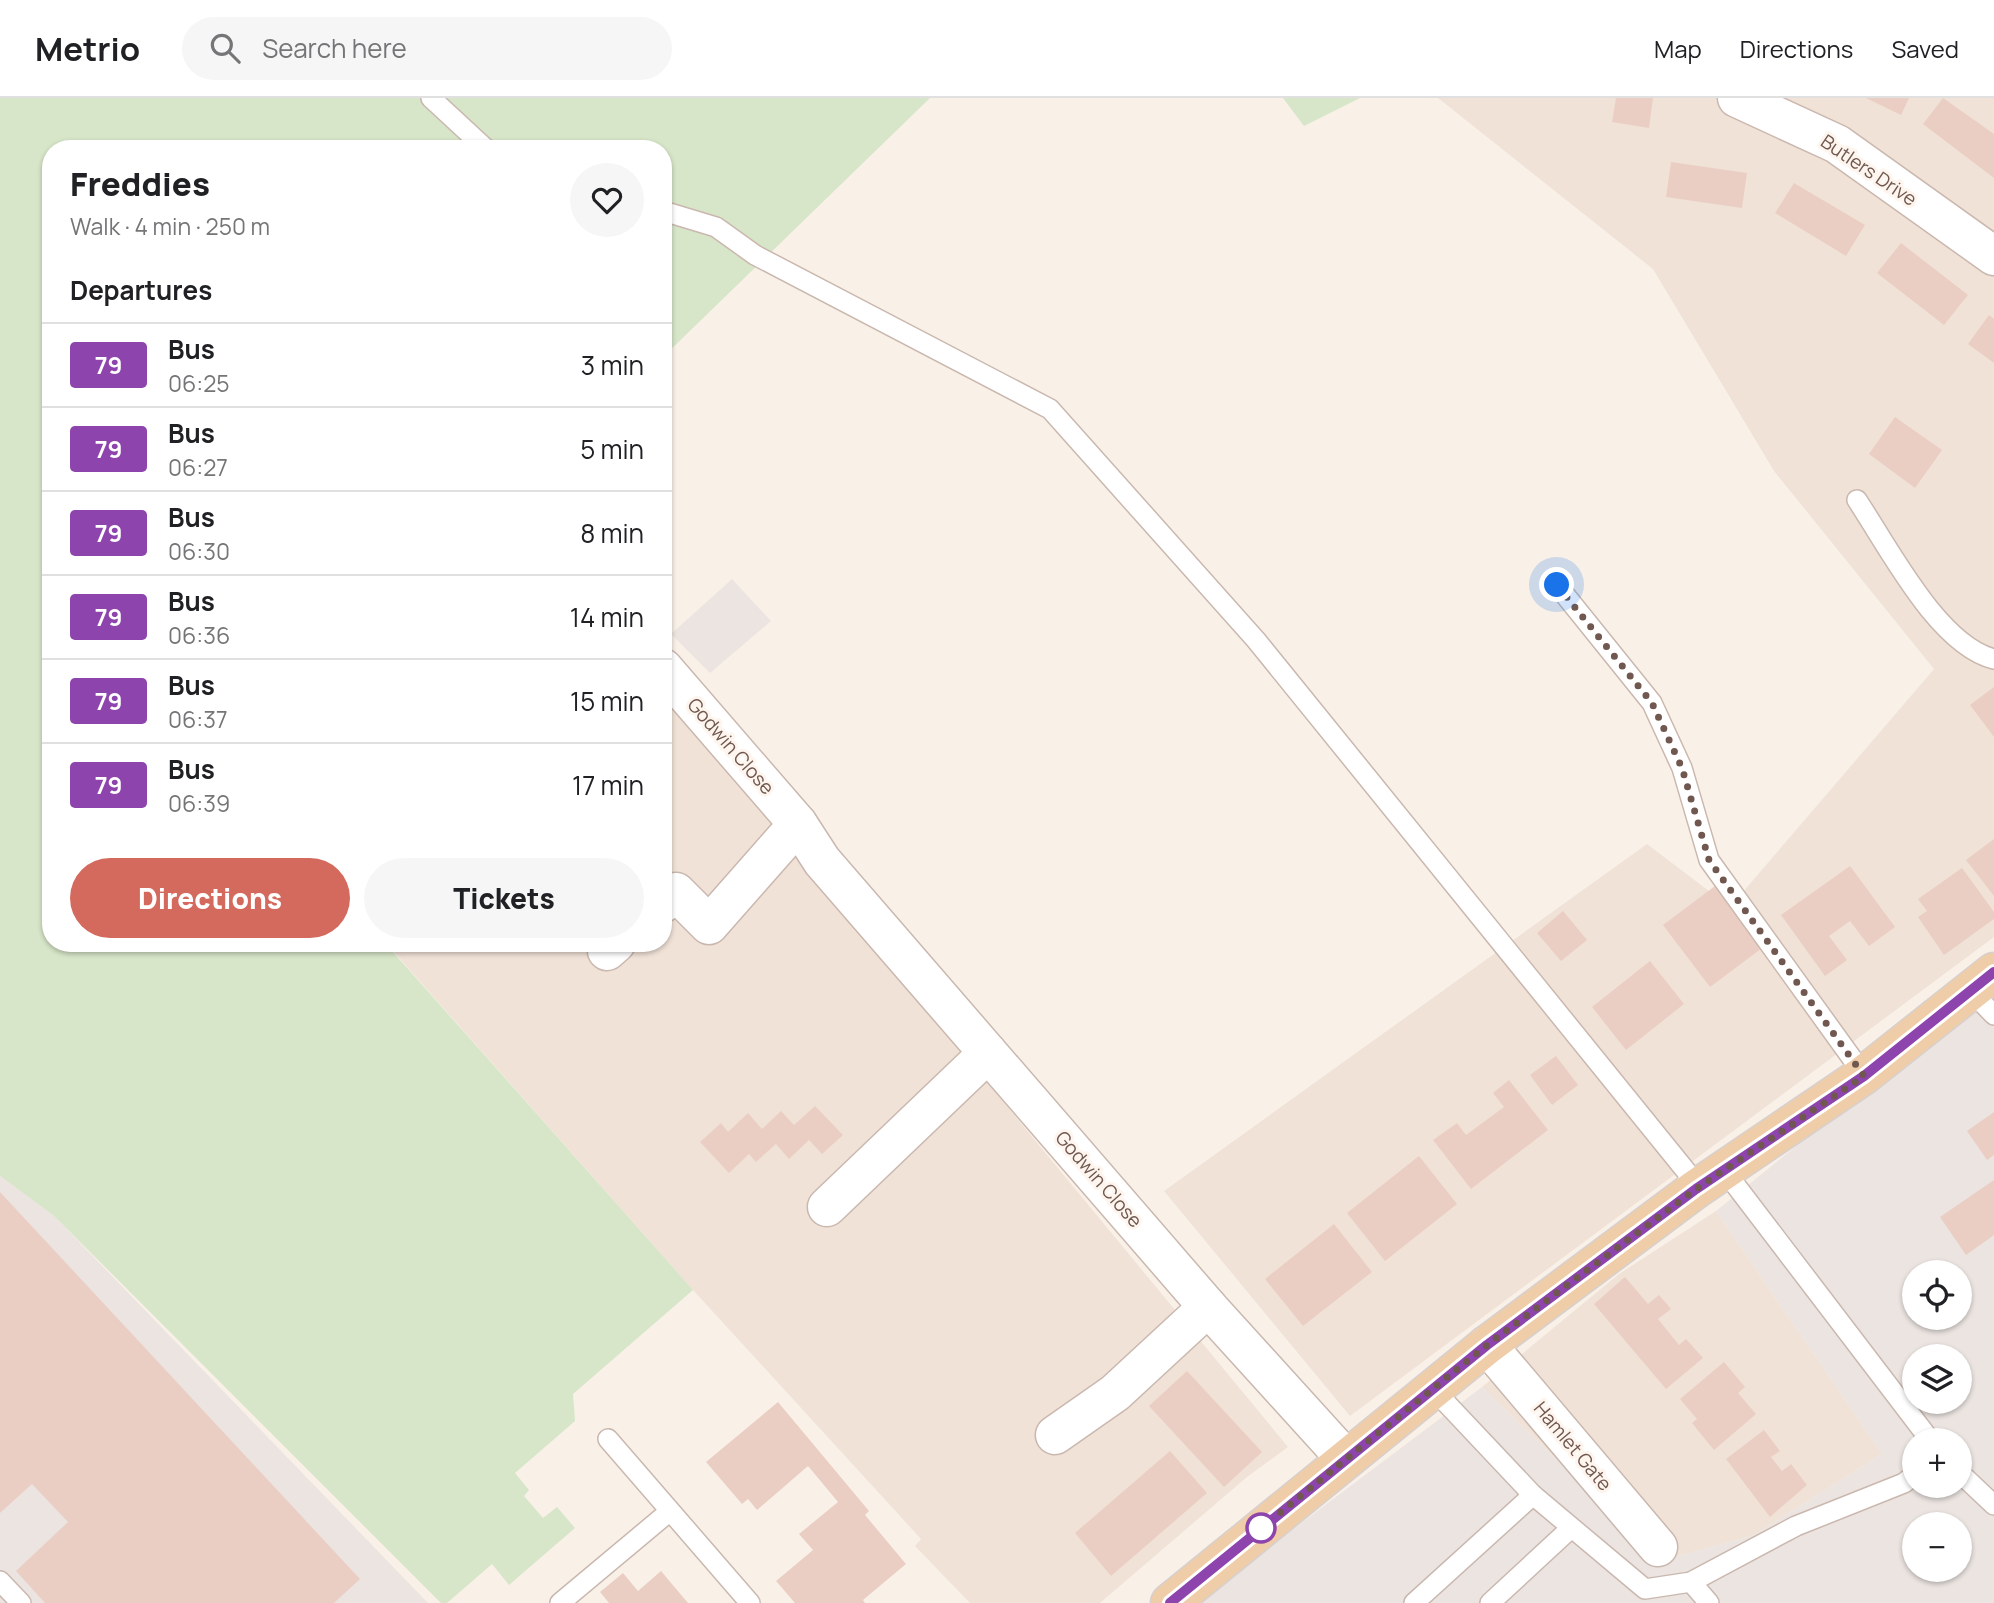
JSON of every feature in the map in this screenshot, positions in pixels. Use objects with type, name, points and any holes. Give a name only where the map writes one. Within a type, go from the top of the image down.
[{"type":"main road","points":[[1170,1603],[1487,1345],[1710,1180],[1986,993]]},
{"type":"street","name":"Butlers Drive","points":[[1737,98],[1837,144],[1994,256]]},
{"type":"street","name":"Godwin Close","points":[[672,678],[799,824],[822,861],[1208,1307],[1346,1459]]},
{"type":"street","points":[[672,895],[676,892],[709,925],[799,824]]},
{"type":"street","points":[[827,1207],[988,1053]]},
{"type":"street","points":[[1055,1435],[1115,1392],[1208,1307]]},
{"type":"street","name":"Hamlet Gate","points":[[1487,1345],[1658,1547]]},
{"type":"lane","points":[[431,98],[476,140]]},
{"type":"lane","points":[[672,214],[716,227],[755,255],[1050,409],[1256,640],[1686,1171],[1710,1180],[1920,1428]]},
{"type":"lane","points":[[1857,500],[1936,618],[1973,652],[1994,659]]},
{"type":"lane","points":[[1557,585],[1652,703],[1682,768],[1709,860],[1864,1076]]},
{"type":"lane","points":[[1433,1389],[1533,1495],[1637,1596],[1691,1582],[1796,1526],[1902,1484]]},
{"type":"lane","points":[[608,1439],[750,1603]]},
{"type":"lane","points":[[1972,1484],[1994,1505]]},
{"type":"lane","points":[[1414,1603],[1533,1495]]},
{"type":"lane","points":[[560,1603],[670,1511]]},
{"type":"lane","points":[[1490,1603],[1570,1529]]},
{"type":"lane","points":[[0,1581],[21,1603]]},
{"type":"lane","points":[[1691,1582],[1709,1603]]},
{"type":"shaded area","points":[[1438,98],[1994,98],[1994,937],[1350,1416],[1164,1191],[1647,844],[1730,907],[1934,669],[1774,471],[1653,269]]},
{"type":"shaded area","points":[[732,579],[771,621],[710,673],[672,633]]},
{"type":"shaded area","points":[[672,700],[1288,1447],[1247,1477],[1100,1603],[970,1603],[915,1546],[921,1539],[693,1290],[394,952],[672,952]]},
{"type":"shaded area","points":[[1994,986],[1994,1603],[1195,1603],[1482,1387],[1661,1561],[1754,1535],[1882,1454],[1716,1211]]},
{"type":"shaded area","points":[[0,1176],[53,1215],[428,1603],[0,1603]]},
{"type":"shaded area","points":[[1716,1211],[1882,1454],[1754,1535],[1661,1561],[1482,1387],[1619,1274]]},
{"type":"green space","points":[[0,98],[930,98],[672,348],[672,140],[42,140],[42,952],[393,952],[693,1290],[573,1394],[575,1421],[515,1473],[529,1490],[524,1496],[543,1518],[557,1507],[575,1528],[509,1585],[492,1564],[447,1603],[441,1603],[53,1215],[0,1176]]},
{"type":"green space","points":[[1283,98],[1360,98],[1304,126]]},
{"type":"building","points":[[1616,98],[1653,98],[1649,128],[1612,122]]},
{"type":"building","points":[[1866,98],[1909,98],[1901,115]]},
{"type":"building","points":[[1943,98],[1994,134],[1994,178],[1923,124]]},
{"type":"building","points":[[1671,162],[1747,173],[1742,208],[1666,197]]},
{"type":"building","points":[[1794,183],[1865,225],[1846,256],[1775,213]]},
{"type":"building","points":[[1901,243],[1968,295],[1944,325],[1877,273]]},
{"type":"building","points":[[1989,315],[1994,319],[1994,363],[1968,344]]},
{"type":"building","points":[[1895,417],[1942,450],[1915,488],[1869,454]]},
{"type":"building","points":[[1994,687],[1994,737],[1970,705]]},
{"type":"building","points":[[1994,839],[1994,896],[1966,860]]},
{"type":"building","points":[[1850,866],[1895,927],[1869,946],[1850,921],[1829,936],[1847,960],[1825,976],[1781,915]]},
{"type":"building","points":[[1962,868],[1994,912],[1994,919],[1944,955],[1918,917],[1927,911],[1918,899]]},
{"type":"building","points":[[1715,886],[1762,948],[1710,987],[1663,925]]},
{"type":"building","points":[[1563,911],[1587,940],[1561,961],[1537,933]]},
{"type":"building","points":[[1650,961],[1684,1004],[1626,1050],[1592,1007]]},
{"type":"building","points":[[1556,1056],[1578,1085],[1552,1105],[1530,1075]]},
{"type":"building","points":[[1509,1080],[1548,1130],[1471,1189],[1433,1140],[1457,1123],[1466,1135],[1504,1107],[1493,1093]]},
{"type":"building","points":[[815,1106],[843,1135],[822,1154],[809,1140],[789,1159],[776,1144],[756,1162],[749,1154],[729,1173],[700,1142],[721,1123],[728,1132],[748,1113],[762,1129],[781,1111],[794,1125]]},
{"type":"building","points":[[1994,1112],[1994,1155],[1987,1160],[1967,1131]]},
{"type":"building","points":[[1419,1156],[1457,1204],[1385,1261],[1347,1213]]},
{"type":"building","points":[[1994,1180],[1994,1235],[1966,1255],[1940,1217]]},
{"type":"building","points":[[0,1192],[360,1579],[334,1603],[45,1603],[16,1571],[68,1522],[32,1484],[0,1513]]},
{"type":"building","points":[[1334,1224],[1372,1272],[1303,1326],[1265,1279]]},
{"type":"building","points":[[1625,1277],[1648,1304],[1659,1295],[1671,1309],[1658,1319],[1679,1345],[1686,1339],[1703,1358],[1666,1389],[1594,1304]]},
{"type":"building","points":[[1724,1362],[1745,1387],[1738,1393],[1756,1414],[1714,1450],[1692,1423],[1697,1419],[1680,1399]]},
{"type":"building","points":[[1187,1371],[1262,1452],[1224,1487],[1149,1406]]},
{"type":"building","points":[[778,1402],[869,1511],[865,1515],[906,1564],[863,1600],[865,1603],[795,1603],[776,1581],[813,1550],[799,1534],[838,1502],[808,1466],[757,1510],[748,1499],[742,1504],[706,1462]]},
{"type":"building","points":[[1764,1430],[1780,1451],[1771,1457],[1782,1471],[1791,1464],[1807,1485],[1770,1517],[1726,1459]]},
{"type":"building","points":[[1170,1451],[1207,1493],[1111,1576],[1075,1533]]},
{"type":"building","points":[[661,1571],[688,1603],[609,1603],[600,1592],[623,1573],[638,1591]]},
{"type":"bus line","name":"79","points":[[1170,1603],[1487,1345],[1696,1189],[1864,1076],[1994,972]]},
{"type":"route","points":[[1261,1528],[1487,1345],[1696,1189],[1864,1076],[1709,860],[1682,768],[1652,703],[1557,585]]}]
